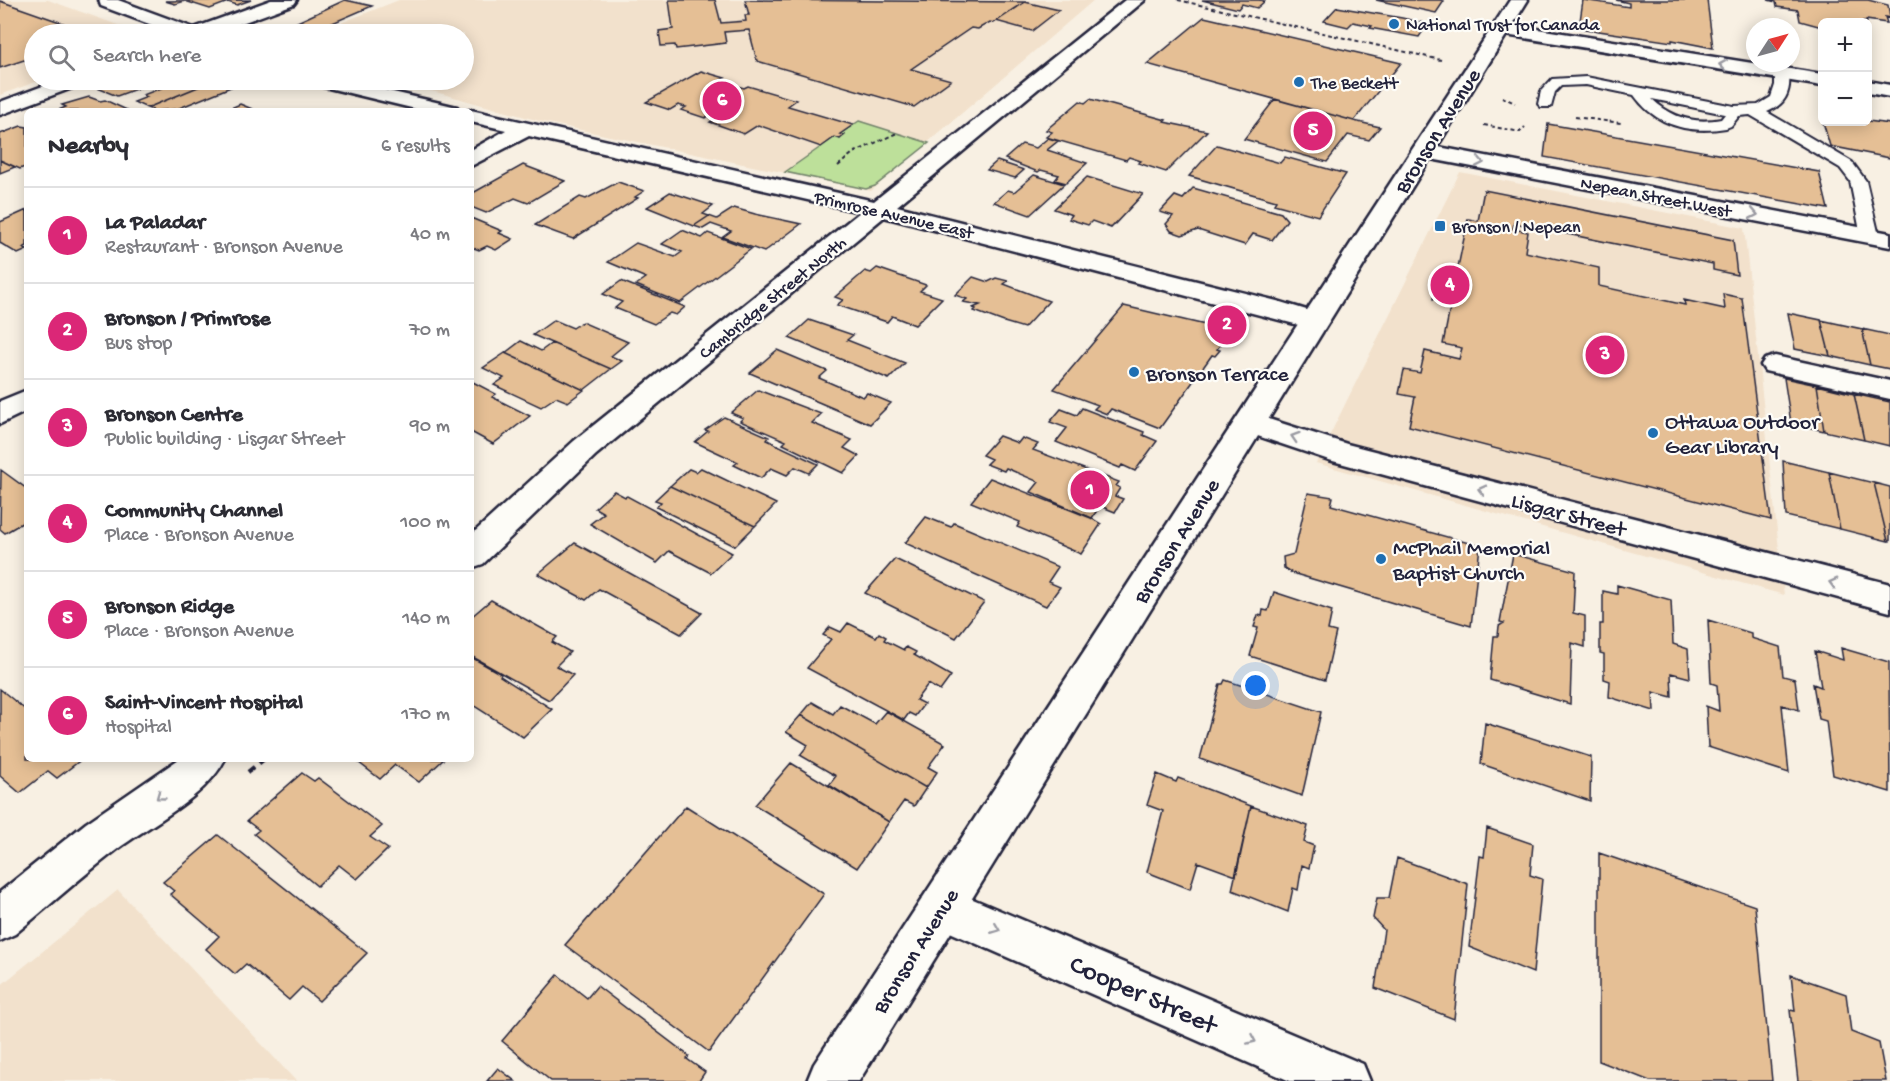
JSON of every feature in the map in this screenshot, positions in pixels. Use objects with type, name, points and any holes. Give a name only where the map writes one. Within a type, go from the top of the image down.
[{"type":"street","points":[[222,24],[288,0]]},
{"type":"street","name":"Cambridge Street North","points":[[474,552],[585,448],[1136,0]]},
{"type":"street","name":"Bronson Avenue","points":[[831,1081],[1519,0]]},
{"type":"street","points":[[107,2],[167,24]]},
{"type":"street","points":[[1500,29],[1818,79]]},
{"type":"street","points":[[1872,88],[1890,91]]},
{"type":"street","points":[[0,109],[50,90]]},
{"type":"street","points":[[361,90],[437,108]]},
{"type":"street","name":"Primrose Avenue East","points":[[474,117],[878,209],[1268,307],[1314,321]]},
{"type":"street","points":[[474,157],[525,129]]},
{"type":"street","name":"Nepean Street West","points":[[1423,151],[1880,238]]},
{"type":"street","points":[[1775,365],[1890,390]]},
{"type":"street","points":[[0,414],[24,401]]},
{"type":"street","name":"Lisgar Street","points":[[1250,423],[1340,453],[1890,598]]},
{"type":"street","points":[[0,919],[101,837],[189,775],[202,762]]},
{"type":"street","name":"Cooper Street","points":[[942,907],[1346,1081]]},
{"type":"lane","points":[[1546,104],[1548,91],[1557,82],[1586,81],[1734,111],[1756,112],[1774,104],[1784,83],[1782,74]]},
{"type":"lane","points":[[1639,92],[1647,105],[1670,122],[1706,128],[1726,123],[1734,111]]},
{"type":"lane","points":[[1756,112],[1846,165],[1858,182],[1880,238]]},
{"type":"path","points":[[1178,0],[1441,60]]},
{"type":"path","points":[[1502,97],[1521,106]]},
{"type":"path","points":[[1484,125],[1520,132],[1527,119]]},
{"type":"path","points":[[837,166],[853,153],[897,133]]},
{"type":"shaded area","points":[[0,0],[48,0],[115,24],[24,24],[24,86],[0,95]]},
{"type":"shaded area","points":[[399,0],[1094,0],[871,191],[543,122],[429,90],[474,90],[474,24],[338,24]]},
{"type":"shaded area","points":[[1460,172],[1744,228],[1784,595],[1316,463]]},
{"type":"shaded area","points":[[118,890],[296,1081],[0,1081],[0,986]]},
{"type":"green space","points":[[859,121],[929,143],[875,186],[866,189],[785,172],[835,137],[840,139],[840,134]]},
{"type":"building","points":[[251,0],[237,5],[228,2],[210,9],[185,1],[175,4],[165,1]]},
{"type":"building","points":[[345,0],[372,6],[330,24],[293,24]]},
{"type":"building","points":[[669,0],[715,0],[721,23],[746,21],[745,15],[749,15],[745,0],[1025,2],[994,23],[990,22],[978,29],[971,28],[911,69],[951,80],[914,107],[757,61],[749,30],[724,32],[726,43],[676,49],[675,45],[661,46],[659,31],[673,29]]},
{"type":"building","points":[[1202,0],[1265,1],[1257,8],[1242,4],[1238,9]]},
{"type":"building","points":[[1376,0],[1440,0],[1444,1],[1436,13]]},
{"type":"building","points":[[1583,0],[1629,7],[1629,3],[1616,0],[1707,0],[1713,48],[1672,40],[1672,42],[1579,28]]},
{"type":"building","points":[[1768,0],[1868,0],[1888,5],[1890,18],[1885,17],[1887,23],[1872,21],[1872,18],[1818,18],[1818,26],[1800,21],[1798,10],[1777,7],[1776,2]]},
{"type":"building","points":[[0,1],[66,24],[24,24],[24,60],[0,68]]},
{"type":"building","points":[[1025,2],[1059,10],[1032,31],[996,21]]},
{"type":"building","name":"National Trust for Canada","points":[[1337,7],[1437,26],[1434,30],[1425,28],[1419,37],[1370,28],[1372,26],[1353,22],[1348,27],[1324,21]]},
{"type":"building","name":"The Beckett","points":[[1204,17],[1401,63],[1354,121],[1147,64]]},
{"type":"building","points":[[701,71],[725,78],[716,83],[723,85],[727,83],[744,88],[748,86],[796,100],[788,106],[853,125],[840,134],[845,135],[840,139],[835,137],[821,147],[758,125],[744,134],[710,122],[717,118],[709,115],[705,118],[681,110],[686,107],[678,105],[670,110],[646,102]]},
{"type":"building","points":[[102,90],[133,90],[117,96]]},
{"type":"building","points":[[156,90],[191,90],[147,108],[134,102],[147,97],[143,95]]},
{"type":"building","points":[[191,90],[223,90],[179,108],[147,108]]},
{"type":"building","points":[[89,97],[100,101],[105,100],[122,108],[64,108],[66,107],[62,105]]},
{"type":"building","points":[[1090,99],[1166,120],[1164,122],[1207,131],[1166,172],[1138,163],[1141,161],[1129,157],[1126,160],[1046,137],[1052,132],[1046,130],[1080,101],[1085,103]]},
{"type":"building","points":[[1275,99],[1380,127],[1369,140],[1348,135],[1327,162],[1244,139]]},
{"type":"building","points":[[240,104],[250,108],[231,108]]},
{"type":"building","points":[[1872,122],[1890,124],[1890,158],[1830,146],[1824,126],[1872,126]]},
{"type":"building","points":[[1548,124],[1819,172],[1828,209],[1544,157]]},
{"type":"building","points":[[24,126],[24,167],[20,169],[0,160],[0,134]]},
{"type":"building","points":[[1048,138],[1058,141],[1047,150],[1087,163],[1066,183],[1055,180],[1059,175],[1041,170],[1038,172],[1005,159],[1022,144],[1036,148]]},
{"type":"building","points":[[1217,145],[1280,163],[1285,157],[1346,174],[1318,216],[1274,204],[1276,201],[1189,176]]},
{"type":"building","points":[[0,160],[15,167],[0,173]]},
{"type":"building","points":[[997,161],[1024,170],[1015,178],[987,170]]},
{"type":"building","points":[[523,165],[565,181],[528,203],[515,198],[486,213],[474,208],[474,192]]},
{"type":"building","points":[[1034,175],[1064,184],[1030,215],[994,202],[1008,190],[1014,192]]},
{"type":"building","points":[[1087,177],[1143,194],[1111,228],[1092,221],[1088,225],[1069,219],[1072,215],[1054,209]]},
{"type":"building","points":[[618,182],[644,191],[635,197],[638,198],[573,239],[535,225],[580,197],[586,199]]},
{"type":"building","points":[[1193,188],[1281,213],[1287,220],[1272,240],[1253,234],[1245,245],[1198,230],[1182,235],[1171,231],[1166,224],[1173,216],[1160,212],[1175,196],[1183,199]]},
{"type":"building","points":[[1484,190],[1733,240],[1737,275],[1713,270],[1713,264],[1514,223],[1513,229],[1528,232],[1525,252],[1599,268],[1599,286],[1685,305],[1684,300],[1725,309],[1723,294],[1742,298],[1771,520],[1409,426],[1415,397],[1399,394],[1404,370],[1420,373],[1425,351],[1459,359],[1462,348],[1443,344],[1451,303],[1433,299],[1439,268],[1457,272],[1468,219],[1478,221]]},
{"type":"building","points":[[670,192],[713,206],[703,214],[709,216],[694,226],[647,207]]},
{"type":"building","points":[[734,208],[801,224],[764,252],[723,237],[731,231],[711,224],[703,229],[694,226],[709,216],[717,219]]},
{"type":"building","points":[[24,211],[24,251],[18,254],[0,243],[0,222]]},
{"type":"building","points":[[474,219],[502,231],[499,233],[513,239],[496,250],[487,246],[479,250],[474,248]]},
{"type":"building","points":[[682,230],[702,238],[708,233],[751,249],[680,303],[636,285],[646,278],[608,262],[636,243],[675,257],[682,252],[662,244]]},
{"type":"building","points":[[877,268],[926,285],[920,291],[942,298],[915,325],[892,316],[887,322],[837,305],[843,300],[835,297],[865,271],[871,273]]},
{"type":"building","points":[[973,277],[988,282],[996,278],[1008,281],[1004,284],[1049,301],[1024,328],[1004,322],[974,311],[976,309],[973,308],[980,305],[963,302],[967,299],[955,295]]},
{"type":"building","points":[[621,281],[685,307],[676,315],[670,313],[654,324],[615,308],[622,302],[603,294]]},
{"type":"building","name":"Bronson Terrace","points":[[1124,306],[1231,331],[1217,349],[1220,350],[1215,356],[1212,355],[1160,428],[1111,409],[1107,414],[1094,409],[1098,405],[1054,389]]},
{"type":"building","points":[[1788,313],[1821,320],[1830,356],[1795,349]]},
{"type":"building","points":[[554,320],[573,328],[582,322],[628,342],[611,356],[622,361],[611,369],[533,335]]},
{"type":"building","points":[[809,320],[853,335],[847,340],[905,363],[889,379],[789,338]]},
{"type":"building","points":[[1821,320],[1862,329],[1870,365],[1830,356]]},
{"type":"building","points":[[1862,329],[1890,335],[1890,369],[1870,365]]},
{"type":"building","points":[[521,341],[541,351],[552,343],[611,369],[584,390],[505,353]]},
{"type":"building","points":[[777,350],[827,371],[819,378],[863,397],[867,393],[891,403],[870,424],[750,373]]},
{"type":"building","points":[[505,353],[584,390],[568,402],[556,397],[541,407],[494,385],[504,378],[483,368]]},
{"type":"building","points":[[1784,378],[1817,385],[1824,431],[1791,423]]},
{"type":"building","points":[[474,383],[496,394],[492,397],[530,416],[493,444],[474,434]]},
{"type":"building","points":[[1817,385],[1854,394],[1864,440],[1824,431]]},
{"type":"building","points":[[758,390],[821,414],[812,423],[852,440],[844,448],[859,456],[843,473],[783,444],[786,441],[740,421],[743,418],[731,413]]},
{"type":"building","points":[[1854,394],[1890,402],[1890,446],[1864,440]]},
{"type":"building","points":[[1082,408],[1144,432],[1143,435],[1157,441],[1135,471],[1122,465],[1120,468],[1056,442],[1067,428],[1050,422],[1061,409],[1077,415]]},
{"type":"building","points":[[724,417],[769,437],[767,440],[818,464],[809,473],[795,467],[787,475],[771,468],[761,478],[734,465],[738,462],[695,442],[708,431],[705,430]]},
{"type":"building","points":[[999,436],[1018,443],[1022,438],[1038,444],[1033,450],[1119,482],[1116,486],[1120,488],[1115,496],[1123,499],[1115,512],[1100,506],[1092,518],[1031,492],[1039,482],[1006,468],[1004,471],[986,464],[991,459],[982,455]]},
{"type":"building","points":[[1783,461],[1829,472],[1840,529],[1786,516]]},
{"type":"building","points":[[701,468],[776,504],[755,526],[670,486],[689,469],[696,472]]},
{"type":"building","points":[[1,470],[24,487],[24,522],[5,533],[0,529]]},
{"type":"building","points":[[1829,472],[1874,483],[1888,541],[1840,529]]},
{"type":"building","points":[[990,478],[1101,524],[1081,554],[1017,527],[1020,522],[971,502]]},
{"type":"building","points":[[1874,483],[1890,487],[1890,541],[1888,541]]},
{"type":"building","points":[[670,486],[755,526],[735,546],[656,507],[661,502],[655,500]]},
{"type":"building","points":[[614,491],[732,553],[711,573],[669,551],[657,563],[590,524],[604,513],[595,508]]},
{"type":"building","name":"McPhail Memorial Baptist Church","points":[[1308,493],[1333,497],[1331,505],[1480,546],[1471,626],[1292,573],[1284,568],[1283,557],[1294,554]]},
{"type":"building","points":[[926,517],[951,527],[954,523],[1058,567],[1048,582],[1060,587],[1046,606],[905,543]]},
{"type":"building","points":[[575,543],[702,613],[681,634],[599,589],[586,600],[538,574]]},
{"type":"building","points":[[1513,554],[1575,571],[1573,613],[1585,616],[1585,647],[1572,643],[1570,704],[1490,680],[1494,636],[1498,636],[1499,626],[1504,623],[1500,622]]},
{"type":"building","points":[[895,559],[984,602],[956,638],[865,593]]},
{"type":"building","points":[[1617,585],[1671,600],[1673,644],[1688,649],[1690,678],[1671,673],[1672,697],[1653,692],[1654,711],[1609,697],[1610,681],[1604,679],[1604,654],[1600,653],[1600,624],[1603,624],[1603,591],[1617,594]]},
{"type":"building","points":[[1274,592],[1332,611],[1328,630],[1336,632],[1325,680],[1250,656],[1258,628],[1254,627],[1258,615],[1262,616],[1263,610],[1268,611]]},
{"type":"building","points":[[491,600],[557,637],[552,642],[570,652],[556,666],[573,675],[549,700],[474,658],[474,614]]},
{"type":"building","points":[[1708,620],[1751,633],[1751,638],[1780,647],[1783,676],[1795,679],[1799,710],[1782,705],[1789,773],[1708,747],[1706,706],[1719,711],[1717,685],[1711,683]]},
{"type":"building","points":[[848,623],[876,637],[879,633],[886,637],[884,640],[904,650],[906,647],[916,652],[914,655],[951,676],[940,691],[928,684],[916,700],[924,704],[915,716],[909,713],[904,720],[807,668],[831,639],[823,635],[830,627],[841,632]]},
{"type":"building","points":[[1841,648],[1889,662],[1890,792],[1833,775],[1826,721],[1819,719],[1813,684],[1821,687],[1815,651],[1843,660]]},
{"type":"building","points":[[474,659],[552,709],[523,737],[474,706]]},
{"type":"building","points":[[1225,680],[1321,712],[1302,796],[1200,759],[1220,684],[1223,684]]},
{"type":"building","points":[[0,689],[24,709],[24,762],[78,762],[57,778],[48,771],[20,793],[0,776]]},
{"type":"building","points":[[812,702],[833,714],[840,705],[875,724],[886,711],[945,744],[928,767],[937,772],[926,788],[801,715]]},
{"type":"building","points":[[801,715],[926,788],[914,806],[904,801],[889,822],[829,785],[836,776],[800,755],[808,745],[786,732]]},
{"type":"building","points":[[1485,723],[1591,757],[1590,801],[1481,764]]},
{"type":"building","points":[[358,762],[441,762],[419,782],[395,765],[380,779]]},
{"type":"building","points":[[791,763],[889,822],[857,868],[755,805]]},
{"type":"building","points":[[302,773],[314,781],[318,778],[382,826],[370,837],[388,849],[357,879],[339,865],[317,886],[254,834],[259,830],[247,821]]},
{"type":"building","points":[[1157,774],[1176,782],[1178,778],[1251,806],[1236,876],[1198,862],[1190,889],[1147,872],[1163,811],[1147,805]]},
{"type":"building","points":[[686,806],[824,894],[709,1052],[565,945]]},
{"type":"building","points":[[1251,806],[1308,826],[1304,842],[1314,846],[1309,868],[1302,865],[1298,890],[1293,888],[1288,912],[1232,890]]},
{"type":"building","points":[[1487,828],[1533,844],[1530,875],[1542,879],[1533,973],[1469,947],[1480,856],[1484,857]]},
{"type":"building","points":[[218,835],[367,953],[319,1001],[302,987],[289,1000],[246,964],[235,974],[206,949],[219,936],[170,894],[174,891],[163,882]]},
{"type":"building","points":[[1599,853],[1755,906],[1772,1081],[1650,1081],[1599,1061]]},
{"type":"building","points":[[1397,858],[1468,884],[1454,1019],[1375,988],[1384,930],[1373,918],[1377,898],[1389,898]]},
{"type":"building","points":[[558,975],[587,998],[597,986],[689,1056],[687,1059],[705,1072],[699,1081],[551,1081],[502,1041]]},
{"type":"building","points":[[1791,975],[1846,994],[1851,1032],[1879,1043],[1886,1081],[1798,1081],[1790,1010],[1795,1011]]},
{"type":"building","points":[[498,1068],[515,1081],[487,1081]]},
{"type":"place","name":"National Trust for Canada","points":[[1394,24]]},
{"type":"place","name":"The Beckett","points":[[1299,82]]},
{"type":"place","name":"Saint-Vincent Hospital","points":[[722,101]]},
{"type":"place","name":"Bronson Ridge","points":[[1313,131]]},
{"type":"place","name":"Bronson / Nepean","points":[[1440,226]]},
{"type":"place","name":"Community Channel","points":[[1450,285]]},
{"type":"place","name":"Bronson / Primrose","points":[[1227,325]]},
{"type":"place","name":"Bronson Centre","points":[[1605,355]]},
{"type":"place","name":"Bronson Terrace","points":[[1134,372]]},
{"type":"place","name":"Ottawa Outdoor Gear Library","points":[[1653,433]]},
{"type":"place","name":"La Paladar","points":[[1090,490]]},
{"type":"place","name":"McPhail Memorial Baptist Church","points":[[1381,559]]}]
